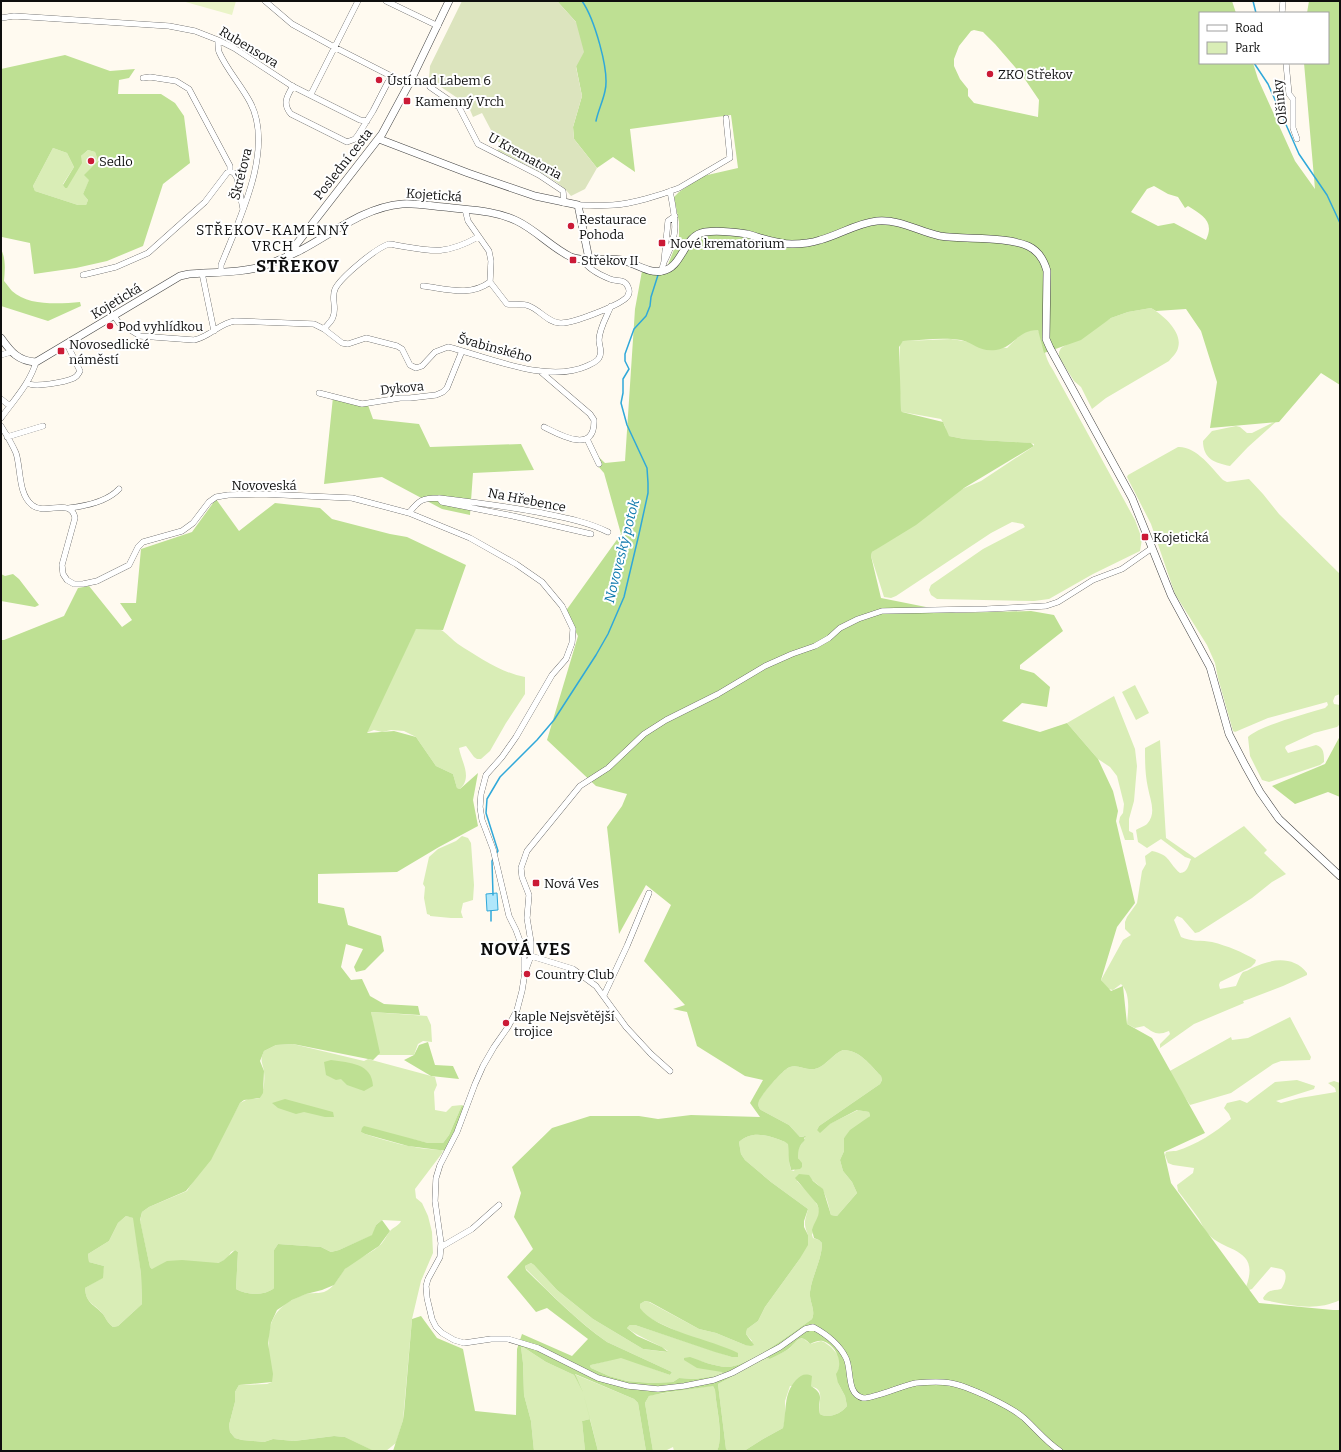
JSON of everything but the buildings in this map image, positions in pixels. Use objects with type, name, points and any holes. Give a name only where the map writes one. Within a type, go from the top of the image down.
[{"type":"street","points":[[265,1],[292,24],[389,75],[389,80],[367,121],[355,139],[347,142],[291,114],[286,109],[286,101],[293,86]]},
{"type":"street","points":[[310,94],[358,1]]},
{"type":"street","points":[[386,1],[438,26]]},
{"type":"street","name":"Poslední cesta","points":[[286,256],[379,139],[410,82],[449,1]]},
{"type":"street","points":[[1282,12],[1283,1]]},
{"type":"street","name":"Rubensova","points":[[1,18],[14,16],[169,26],[195,31],[234,48],[293,86],[360,120],[367,121]]},
{"type":"street","name":"Škrétova","points":[[218,40],[219,51],[250,102],[256,116],[259,134],[258,160],[243,210],[221,265],[221,272]]},
{"type":"street","name":"Olšinky","points":[[1286,64],[1289,94],[1293,99],[1294,128],[1297,139]]},
{"type":"street","points":[[143,78],[150,76],[176,81],[189,89],[230,166],[230,171]]},
{"type":"street","name":"U Krematoria","points":[[430,87],[460,107],[478,144],[539,175],[563,191],[564,203]]},
{"type":"street","points":[[379,139],[527,193],[564,203],[578,205],[612,205],[625,203],[679,188],[730,158],[726,118]]},
{"type":"street","points":[[230,171],[234,173],[237,178],[243,210]]},
{"type":"street","points":[[83,275],[116,267],[148,253],[205,202],[230,171]]},
{"type":"street","points":[[661,272],[674,238],[675,216],[670,191]]},
{"type":"street","name":"Kojetická","points":[[67,344],[180,276],[260,267],[300,251],[366,213],[379,208],[399,204],[416,204],[466,209],[498,214],[518,221],[572,257],[586,260],[620,260],[646,269],[661,272]]},
{"type":"street","points":[[466,209],[468,221],[489,251],[491,261],[490,282],[507,304],[529,306],[552,321],[560,323],[579,320],[611,306],[627,297],[629,292],[627,284],[620,280],[612,280],[605,277],[586,266],[587,246],[578,205]]},
{"type":"street","points":[[664,262],[664,244],[668,221],[675,216]]},
{"type":"street","points":[[661,272],[673,266],[692,238],[703,232],[729,232],[746,234],[777,243],[795,244],[820,240],[861,225],[882,221],[905,224],[940,236],[1018,243],[1033,248],[1041,256],[1047,271],[1046,339],[1132,498],[1171,595],[1210,667],[1229,734],[1260,792],[1279,819],[1340,876]]},
{"type":"street","points":[[324,329],[333,318],[333,297],[335,289],[354,267],[389,244],[439,252],[457,248],[478,237]]},
{"type":"street","points":[[202,273],[214,331]]},
{"type":"street","points":[[423,286],[466,292],[483,287],[490,282]]},
{"type":"street","name":"Švabinského","points":[[114,316],[119,323],[140,336],[194,340],[201,338],[229,322],[235,321],[307,323],[314,324],[324,329],[342,342],[348,344],[366,338],[397,346],[402,349],[410,365],[416,368],[422,366],[435,352],[448,347],[541,372],[556,372],[573,370],[596,362],[600,357],[601,350],[599,336],[611,306]]},
{"type":"street","points":[[1,338],[11,352],[22,360],[36,362],[67,344],[80,370],[74,378],[57,383],[31,385],[27,383]]},
{"type":"street","name":"Dykova","points":[[319,393],[362,404],[400,398],[436,395],[443,392],[447,388],[462,351]]},
{"type":"street","points":[[1,355],[11,352]]},
{"type":"street","points":[[1,418],[27,383],[36,362]]},
{"type":"street","points":[[541,372],[590,414],[594,420],[592,432],[587,439],[582,440],[572,439],[544,427]]},
{"type":"street","points":[[1,399],[10,406]]},
{"type":"street","points":[[1,426],[16,453],[21,482],[27,499],[32,506],[39,508],[80,507],[102,501],[115,494],[119,489]]},
{"type":"street","points":[[7,437],[43,426]]},
{"type":"street","points":[[587,439],[599,464]]},
{"type":"street","name":"Novoveská","points":[[70,508],[74,512],[75,518],[62,565],[63,574],[67,580],[74,584],[97,581],[129,565],[138,547],[143,542],[182,531],[193,523],[209,502],[216,497],[261,494],[352,498],[409,513],[470,538],[516,564],[542,582],[562,606],[573,629],[572,643],[566,659],[552,675],[516,737],[486,775],[481,794],[480,807],[482,820],[493,849],[509,916],[524,952],[525,972]]},
{"type":"street","name":"Na Hřebence","points":[[409,513],[417,502],[425,498],[439,498],[486,503],[554,515],[594,525],[608,532]]},
{"type":"street","name":"Na Hřebence","points":[[439,498],[442,502],[513,516],[591,534]]},
{"type":"street","points":[[1060,1451],[1040,1435],[1024,1418],[1010,1408],[965,1387],[942,1382],[915,1383],[864,1398],[856,1393],[852,1386],[846,1359],[837,1345],[824,1332],[813,1327],[805,1329],[780,1348],[732,1373],[714,1380],[658,1389],[641,1389],[598,1378],[538,1348],[508,1339],[491,1339],[464,1343],[454,1340],[442,1333],[436,1327],[432,1319],[428,1303],[426,1286],[428,1279],[440,1257],[441,1247],[435,1193],[436,1178],[440,1165],[457,1132],[483,1066],[517,1010],[525,972],[531,956],[531,942],[527,918],[529,895],[522,877],[521,868],[523,862],[527,851],[572,793],[608,768],[644,734],[666,720],[718,694],[765,666],[814,646],[829,638],[840,628],[858,619],[882,611],[987,609],[1046,606],[1058,602],[1093,580],[1122,569],[1152,548]]},
{"type":"street","points":[[604,995],[627,946],[649,893]]},
{"type":"street","points":[[531,956],[573,969],[596,986],[626,1027],[651,1054],[670,1071]]},
{"type":"street","points":[[441,1247],[472,1229],[499,1205]]},
{"type":"green space","points":[[182,1],[236,1],[232,15]]},
{"type":"green space","points":[[462,1],[557,1],[576,22],[584,52],[576,67],[582,96],[573,127],[574,139],[597,168],[585,189],[571,196],[557,182],[548,176],[497,151],[502,144],[491,137],[488,137],[492,132],[482,113],[473,117],[468,105],[429,79],[430,66]]},
{"type":"green space","points":[[557,1],[1232,1],[1236,12],[1199,12],[1199,64],[1253,64],[1258,79],[1295,161],[1315,189],[1304,64],[1329,64],[1329,12],[1307,12],[1309,1],[1340,1],[1340,385],[1321,373],[1279,422],[1210,428],[1217,382],[1201,331],[1186,309],[1156,311],[1151,308],[1128,312],[1111,318],[1081,340],[1044,353],[1038,330],[1025,333],[1008,346],[996,350],[981,349],[966,341],[954,339],[903,341],[899,347],[902,412],[943,422],[949,436],[964,439],[1031,443],[1034,446],[964,488],[916,525],[872,552],[871,556],[881,598],[956,613],[1031,611],[1054,615],[1063,631],[1020,665],[1020,669],[1034,673],[1050,687],[1047,707],[1022,703],[1002,721],[1040,732],[1067,723],[1098,759],[1113,791],[1118,811],[1116,821],[1135,903],[1117,927],[1101,980],[1111,991],[1123,986],[1127,1024],[1152,1038],[1205,1133],[1164,1152],[1171,1183],[1259,1303],[1340,1310],[1340,1451],[744,1451],[783,1428],[789,1391],[796,1380],[801,1376],[812,1376],[811,1386],[819,1393],[820,1396],[820,1414],[827,1416],[834,1415],[847,1406],[845,1396],[838,1383],[836,1374],[839,1360],[835,1350],[828,1343],[823,1341],[810,1344],[806,1340],[800,1339],[787,1350],[770,1359],[767,1358],[718,1384],[726,1449],[729,1451],[717,1451],[720,1430],[715,1390],[713,1386],[649,1396],[645,1403],[653,1451],[646,1451],[638,1403],[634,1399],[575,1374],[583,1392],[574,1375],[546,1362],[521,1347],[524,1395],[531,1421],[534,1451],[393,1451],[403,1420],[412,1319],[421,1316],[437,1338],[463,1349],[475,1411],[516,1415],[517,1349],[522,1334],[572,1356],[588,1339],[547,1308],[536,1312],[507,1277],[533,1249],[514,1217],[521,1193],[512,1167],[552,1128],[590,1116],[639,1116],[658,1119],[691,1115],[760,1117],[750,1103],[763,1080],[745,1076],[697,1046],[687,1012],[673,1009],[685,1005],[644,961],[671,905],[646,885],[619,934],[607,827],[622,806],[627,794],[596,786],[547,740],[578,636],[565,612],[621,534],[604,473],[597,465],[588,447],[605,463],[625,461],[635,309],[642,271],[665,272],[679,237],[679,222],[674,197],[703,176],[738,168],[731,115],[630,129],[635,172],[613,157],[597,168],[574,139],[573,127],[582,96],[576,66],[576,22]],"holes":[[[974,30],[983,32],[1022,75],[1039,100],[1038,117],[974,103],[968,96],[968,89],[960,79],[954,66],[954,59],[959,46],[971,31]],[[1154,186],[1168,194],[1178,197],[1185,208],[1188,206],[1206,219],[1209,228],[1206,240],[1174,223],[1158,226],[1131,212],[1147,189]],[[843,1050],[860,1055],[881,1076],[882,1080],[880,1084],[819,1126],[817,1130],[820,1133],[830,1124],[857,1110],[869,1112],[870,1116],[850,1130],[844,1138],[844,1151],[840,1160],[843,1171],[852,1182],[857,1193],[837,1216],[831,1215],[823,1189],[813,1181],[809,1175],[799,1174],[795,1178],[817,1204],[819,1211],[812,1230],[814,1238],[822,1243],[822,1249],[810,1292],[810,1299],[813,1309],[812,1319],[757,1356],[734,1366],[726,1367],[690,1357],[684,1358],[684,1360],[697,1368],[722,1372],[724,1374],[722,1375],[695,1379],[679,1378],[673,1382],[651,1383],[627,1381],[609,1376],[591,1368],[591,1365],[621,1358],[670,1375],[672,1372],[607,1342],[565,1308],[526,1270],[525,1266],[531,1263],[534,1265],[557,1290],[593,1319],[643,1349],[668,1352],[662,1347],[637,1336],[627,1328],[630,1325],[635,1325],[715,1352],[732,1357],[738,1357],[738,1353],[727,1348],[685,1334],[658,1322],[647,1316],[640,1308],[640,1304],[645,1301],[650,1302],[699,1329],[716,1333],[745,1345],[754,1345],[746,1334],[747,1329],[758,1321],[765,1307],[808,1245],[808,1235],[804,1227],[804,1221],[808,1209],[771,1182],[745,1160],[741,1154],[739,1142],[744,1138],[756,1135],[768,1136],[785,1142],[788,1144],[791,1170],[800,1169],[802,1167],[802,1163],[798,1158],[799,1150],[806,1136],[800,1137],[789,1125],[761,1110],[758,1106],[759,1101],[773,1082],[790,1067],[797,1066],[810,1069],[818,1068]]]},
{"type":"green space","points":[[65,55],[110,71],[135,69],[129,78],[119,80],[118,94],[161,94],[175,103],[184,116],[190,163],[163,184],[143,246],[107,261],[76,268],[34,274],[30,243],[1,238],[1,69]],"holes":[[[53,148],[67,153],[74,167],[63,185],[65,188],[67,188],[82,163],[81,156],[88,150],[95,152],[98,161],[84,175],[89,180],[83,194],[88,200],[86,205],[78,205],[35,191],[33,186]]]},
{"type":"green space","points":[[53,148],[67,153],[74,167],[63,184],[65,188],[81,156],[88,150],[95,152],[98,161],[83,194],[88,200],[86,205],[78,205],[35,191],[33,186]]},
{"type":"green space","points":[[1,249],[5,269],[4,281],[12,291],[19,296],[35,302],[44,303],[80,302],[81,306],[48,321],[1,306]]},
{"type":"green space","points":[[1151,308],[1161,315],[1175,330],[1179,342],[1177,352],[1169,361],[1106,398],[1092,409],[1081,387],[1074,381],[1059,357],[1061,348],[1111,318],[1128,312]]},
{"type":"green space","points":[[1031,330],[1038,330],[1050,365],[1135,520],[1142,539],[1140,551],[1093,574],[1049,599],[1034,601],[937,599],[931,595],[929,590],[931,585],[983,549],[1025,527],[1023,524],[1012,522],[991,533],[896,596],[891,598],[884,597],[871,556],[872,552],[960,490],[981,481],[1034,446],[1034,444],[1030,443],[964,439],[949,436],[947,435],[945,426],[941,419],[902,412],[899,376],[900,344],[903,341],[951,339],[1007,348],[1022,333]]},
{"type":"green space","points":[[333,397],[368,405],[373,419],[419,424],[430,447],[521,444],[534,470],[473,473],[470,515],[442,509],[382,477],[324,484]]},
{"type":"green space","points":[[1278,420],[1248,447],[1230,466],[1215,462],[1205,452],[1203,441],[1212,431],[1236,426],[1240,427],[1247,433],[1252,433]]},
{"type":"green space","points":[[1178,447],[1191,450],[1197,454],[1209,464],[1223,480],[1227,482],[1249,479],[1279,514],[1339,573],[1340,694],[1335,696],[1333,701],[1334,704],[1340,705],[1340,724],[1337,727],[1314,733],[1286,746],[1285,748],[1288,753],[1316,745],[1319,746],[1323,751],[1324,756],[1324,762],[1320,765],[1269,782],[1262,780],[1250,756],[1248,737],[1273,724],[1325,708],[1328,705],[1327,702],[1268,718],[1235,732],[1233,731],[1215,663],[1207,645],[1175,594],[1151,524],[1127,477],[1128,475]]},
{"type":"green space","points":[[216,499],[239,531],[275,503],[320,508],[332,519],[407,537],[466,565],[443,630],[416,629],[367,733],[394,731],[416,737],[436,766],[453,774],[457,788],[460,789],[478,773],[473,800],[478,826],[397,872],[318,874],[318,903],[344,908],[348,925],[381,936],[384,951],[365,970],[356,972],[354,967],[363,949],[346,944],[341,967],[351,980],[362,979],[370,996],[384,1004],[418,1006],[420,1015],[371,1012],[380,1053],[373,1060],[293,1044],[276,1045],[264,1051],[260,1061],[264,1071],[263,1093],[260,1098],[244,1100],[240,1103],[211,1160],[186,1191],[149,1207],[142,1212],[140,1220],[150,1267],[152,1269],[167,1261],[182,1260],[218,1263],[224,1260],[235,1250],[238,1252],[236,1289],[255,1294],[270,1291],[274,1288],[274,1250],[278,1244],[321,1247],[331,1252],[339,1250],[372,1235],[376,1225],[382,1220],[390,1231],[379,1246],[345,1269],[334,1285],[292,1300],[277,1310],[271,1323],[268,1343],[273,1374],[272,1382],[239,1385],[235,1392],[235,1402],[229,1425],[230,1432],[235,1438],[242,1440],[264,1442],[273,1439],[294,1441],[334,1436],[345,1437],[374,1451],[1,1451],[1,640],[64,616],[78,588],[89,586],[122,627],[132,620],[120,603],[136,603],[141,549],[192,532]],"holes":[[[126,1216],[133,1218],[141,1274],[142,1304],[118,1326],[113,1327],[87,1297],[85,1288],[103,1278],[104,1266],[89,1262],[88,1254],[109,1241],[118,1223]]]},
{"type":"green space","points":[[1,574],[5,576],[13,574],[19,579],[39,605],[35,607],[1,601]]},
{"type":"green space","points":[[416,628],[432,628],[441,630],[458,644],[490,664],[516,675],[525,677],[525,694],[490,751],[481,759],[477,759],[466,746],[459,748],[466,774],[464,784],[460,789],[457,788],[453,774],[436,766],[416,737],[404,731],[391,730],[382,732],[374,730],[366,733]]},
{"type":"green space","points":[[1135,685],[1149,713],[1136,720],[1122,692]]},
{"type":"green space","points":[[1114,696],[1135,749],[1137,766],[1134,801],[1129,819],[1129,831],[1133,833],[1134,840],[1125,840],[1119,822],[1123,813],[1124,804],[1117,776],[1110,767],[1098,759],[1067,723]]},
{"type":"green space","points":[[1340,736],[1340,797],[1328,792],[1295,804],[1272,786],[1325,764]]},
{"type":"green space","points":[[1160,740],[1166,838],[1195,858],[1244,826],[1267,850],[1264,853],[1286,874],[1199,932],[1195,933],[1182,918],[1177,916],[1174,920],[1181,937],[1189,940],[1208,941],[1218,944],[1245,954],[1256,960],[1251,967],[1220,982],[1220,989],[1236,986],[1243,972],[1266,962],[1281,960],[1295,963],[1307,973],[1307,975],[1243,1001],[1244,1003],[1194,1024],[1160,1048],[1160,1044],[1170,1034],[1169,1031],[1165,1033],[1158,1033],[1153,1032],[1144,1026],[1135,1028],[1127,1024],[1128,998],[1124,988],[1121,984],[1113,990],[1108,989],[1101,980],[1123,940],[1131,935],[1125,929],[1125,922],[1137,903],[1142,871],[1146,864],[1145,856],[1152,851],[1163,855],[1180,873],[1186,870],[1191,859],[1185,857],[1161,839],[1147,848],[1138,842],[1136,830],[1147,824],[1152,815],[1146,778],[1145,748]]},
{"type":"green space","points":[[462,836],[468,838],[471,843],[474,885],[473,900],[463,903],[461,912],[463,918],[430,916],[427,914],[424,898],[425,887],[423,884],[429,857],[438,849],[456,841]]},
{"type":"green space","points":[[371,1012],[427,1016],[431,1025],[432,1042],[423,1041],[418,1044],[414,1055],[378,1055]]},
{"type":"green space","points":[[1290,1017],[1311,1057],[1310,1060],[1281,1061],[1273,1064],[1231,1093],[1190,1105],[1168,1072],[1231,1037],[1232,1040],[1248,1038]]},
{"type":"green space","points":[[428,1042],[435,1065],[453,1066],[459,1079],[431,1076],[404,1060],[414,1055],[419,1045]]},
{"type":"green space","points":[[293,1044],[364,1061],[368,1059],[435,1077],[437,1085],[434,1092],[435,1110],[446,1112],[452,1106],[462,1105],[449,1135],[443,1143],[428,1143],[361,1132],[402,1145],[441,1150],[443,1152],[415,1189],[416,1198],[422,1203],[428,1216],[432,1232],[433,1253],[421,1281],[412,1319],[403,1420],[396,1443],[386,1451],[373,1451],[345,1437],[334,1436],[294,1441],[273,1439],[264,1442],[242,1440],[235,1438],[230,1432],[229,1425],[235,1402],[235,1392],[239,1385],[267,1384],[272,1382],[268,1342],[273,1320],[279,1310],[289,1302],[303,1295],[321,1293],[327,1290],[333,1285],[348,1266],[379,1246],[390,1231],[401,1221],[382,1220],[376,1225],[373,1235],[331,1252],[321,1247],[278,1244],[274,1250],[274,1288],[270,1291],[261,1293],[255,1294],[236,1289],[238,1252],[235,1250],[231,1252],[227,1259],[218,1263],[152,1269],[150,1267],[140,1221],[142,1212],[149,1207],[187,1191],[240,1103],[250,1098],[260,1098],[264,1082],[262,1060],[264,1051],[276,1045]]},
{"type":"green space","points":[[843,1050],[860,1055],[881,1076],[882,1080],[880,1084],[819,1126],[817,1130],[858,1110],[869,1112],[870,1116],[844,1138],[844,1151],[840,1160],[843,1171],[852,1182],[857,1193],[837,1216],[831,1215],[826,1197],[819,1186],[809,1176],[797,1181],[815,1201],[819,1210],[818,1219],[812,1235],[813,1238],[822,1243],[822,1249],[810,1292],[810,1299],[813,1309],[812,1319],[757,1356],[734,1366],[726,1367],[712,1365],[690,1358],[684,1358],[724,1372],[722,1375],[695,1379],[679,1378],[673,1382],[651,1383],[627,1381],[609,1376],[591,1368],[591,1365],[621,1357],[670,1375],[672,1372],[607,1342],[565,1307],[526,1269],[525,1266],[531,1263],[534,1265],[557,1290],[593,1319],[643,1349],[668,1351],[627,1328],[630,1325],[635,1325],[732,1357],[653,1320],[644,1314],[639,1307],[640,1304],[645,1301],[649,1302],[699,1329],[716,1333],[745,1345],[752,1341],[746,1334],[747,1329],[758,1321],[765,1307],[799,1260],[808,1235],[805,1228],[805,1222],[808,1209],[771,1182],[745,1160],[741,1154],[739,1142],[750,1136],[762,1135],[788,1143],[790,1167],[791,1170],[794,1171],[799,1160],[797,1154],[798,1149],[805,1140],[804,1136],[800,1137],[789,1125],[761,1110],[758,1106],[759,1101],[782,1072],[790,1067],[797,1066],[810,1069],[818,1068]]},
{"type":"green space","points":[[331,1060],[352,1063],[364,1068],[372,1078],[373,1086],[364,1091],[347,1085],[341,1079],[336,1080],[326,1075],[324,1062]]},
{"type":"green space","points":[[1297,1080],[1315,1086],[1314,1089],[1276,1101],[1281,1103],[1336,1092],[1335,1088],[1328,1083],[1334,1081],[1340,1083],[1340,1300],[1331,1304],[1312,1307],[1264,1300],[1263,1298],[1269,1292],[1281,1289],[1286,1275],[1281,1269],[1271,1267],[1252,1289],[1249,1290],[1246,1287],[1249,1274],[1249,1265],[1245,1258],[1239,1253],[1215,1240],[1208,1234],[1199,1219],[1178,1191],[1177,1185],[1193,1173],[1194,1168],[1168,1163],[1165,1155],[1166,1152],[1176,1151],[1198,1142],[1219,1129],[1231,1119],[1224,1108],[1227,1103],[1240,1100],[1247,1103],[1275,1082]]},
{"type":"green space","points":[[285,1099],[333,1112],[334,1117],[325,1117],[304,1112],[296,1114],[278,1108],[272,1103]]},
{"type":"green space","points":[[462,1105],[466,1109],[447,1151],[408,1146],[361,1132],[364,1126],[428,1143],[443,1143],[449,1135]]},
{"type":"green space","points":[[126,1216],[134,1218],[141,1274],[142,1304],[118,1326],[113,1327],[100,1310],[91,1303],[87,1297],[85,1288],[102,1278],[104,1266],[89,1262],[88,1254],[109,1241],[118,1223]]},
{"type":"green space","points":[[799,1339],[804,1339],[810,1344],[821,1341],[824,1342],[838,1355],[840,1363],[838,1383],[845,1396],[847,1406],[834,1415],[827,1416],[820,1414],[819,1390],[808,1386],[790,1386],[785,1401],[785,1419],[783,1428],[744,1451],[729,1451],[726,1449],[718,1384],[767,1358],[770,1359],[789,1349]]},
{"type":"green space","points":[[521,1347],[546,1362],[574,1375],[583,1391],[574,1374],[634,1399],[638,1403],[646,1451],[598,1451],[590,1419],[582,1421],[585,1451],[534,1451],[531,1421],[524,1395]]},
{"type":"green space","points":[[713,1386],[715,1390],[720,1430],[717,1451],[674,1451],[673,1447],[665,1451],[653,1451],[645,1403],[649,1396]]},
{"type":"green space","points":[[590,1419],[598,1451],[585,1451],[582,1421]]},
{"type":"water","points":[[497,893],[498,910],[487,911],[486,894]]},
{"type":"waterway","name":"Novoveský potok","points":[[582,1],[587,9],[596,32],[605,71],[605,91],[596,121]]},
{"type":"waterway","points":[[1253,1],[1256,12]]},
{"type":"waterway","points":[[1255,64],[1268,84],[1299,154],[1327,195],[1340,223]]},
{"type":"waterway","name":"Novoveský potok","points":[[496,854],[498,851],[486,813],[487,799],[500,777],[537,740],[554,720],[608,634],[624,597],[648,493],[647,468],[627,425],[621,403],[623,379],[629,369],[625,361],[625,354],[634,329],[646,316],[658,275]]},
{"type":"waterway","name":"Novoveský potok","points":[[493,859],[493,895]]},
{"type":"waterway","name":"Novoveský potok","points":[[491,911],[491,921]]},
{"type":"place","name":"ZKO Střekov","points":[[990,74]]},
{"type":"place","name":"Ústí nad Labem 6","points":[[379,80]]},
{"type":"place","name":"Kamenný Vrch","points":[[407,101]]},
{"type":"place","name":"Sedlo","points":[[91,161]]},
{"type":"place","name":"Restaurace Pohoda","points":[[571,226]]},
{"type":"place","name":"Nové krematorium","points":[[662,243]]},
{"type":"place","name":"Střekov II","points":[[573,260]]},
{"type":"place","name":"Pod vyhlídkou","points":[[110,326]]},
{"type":"place","name":"Novosedlické náměstí","points":[[61,351]]},
{"type":"place","name":"Kojetická","points":[[1145,537]]},
{"type":"place","name":"Nová Ves","points":[[536,883]]},
{"type":"place","name":"Country Club","points":[[527,974]]},
{"type":"place","name":"kaple Nejsvětější trojice","points":[[506,1023]]},
{"type":"district","name":"STŘEKOV-KAMENNÝ VRCH","points":[[273,238]]},
{"type":"district","name":"STŘEKOV","points":[[298,266]]},
{"type":"district","name":"NOVÁ VES","points":[[526,949]]}]
